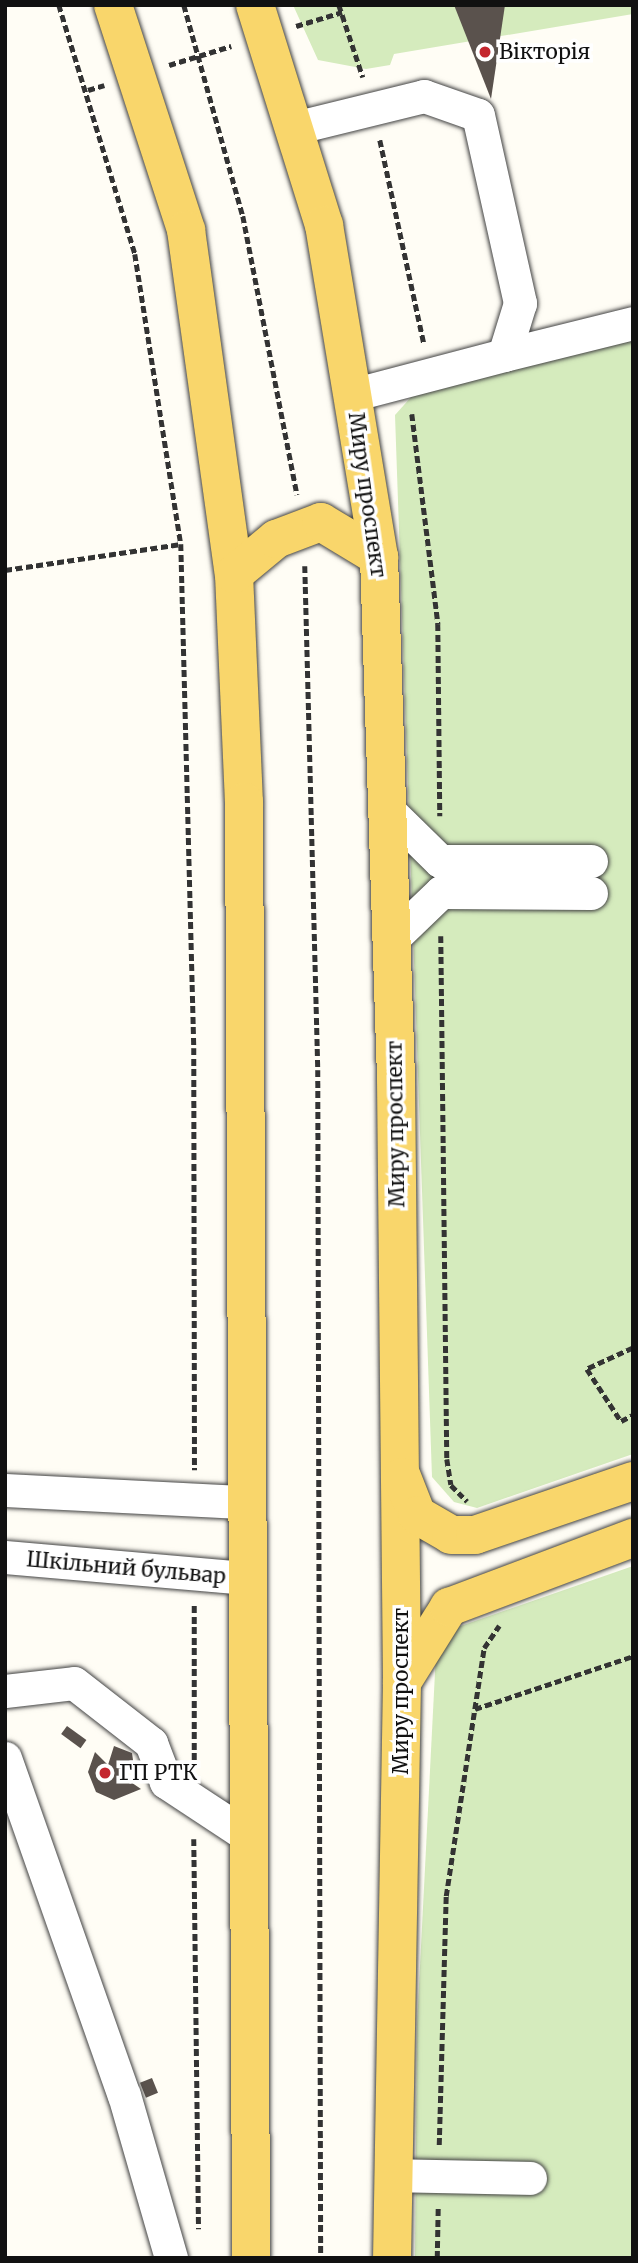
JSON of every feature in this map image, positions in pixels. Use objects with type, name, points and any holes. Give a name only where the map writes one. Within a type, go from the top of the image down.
[{"type":"main road","points":[[113,5],[186,230],[234,574],[244,802],[247,1578],[245,1834],[251,2258]]},
{"type":"main road","name":"Миру проспект","points":[[260,20],[324,225],[379,557],[392,939],[402,1682],[391,2175],[392,2258]]},
{"type":"main road","points":[[234,574],[303,525],[321,522],[379,557]]},
{"type":"main road","points":[[400,1473],[417,1514],[451,1535],[475,1535],[633,1481]]},
{"type":"main road","points":[[402,1682],[449,1607],[633,1538]]},
{"type":"street","points":[[294,128],[424,96],[478,115],[520,303],[504,355]]},
{"type":"street","points":[[352,395],[633,323]]},
{"type":"street","points":[[387,810],[440,861],[591,877],[441,892],[392,939]]},
{"type":"street","points":[[5,1490],[246,1502]]},
{"type":"street","name":"Шкільний бульвар","points":[[5,1557],[247,1578]]},
{"type":"street","points":[[5,1691],[75,1683],[151,1743],[166,1782],[245,1834]]},
{"type":"street","points":[[5,1758],[124,2095],[171,2258]]},
{"type":"street","points":[[391,2175],[530,2178]]},
{"type":"path","points":[[59,5],[88,89],[135,254],[181,544],[194,1048],[195,1499]]},
{"type":"path","points":[[184,5],[201,55],[243,216],[303,525],[318,1070],[321,2258]]},
{"type":"path","points":[[88,89],[201,55],[260,20],[342,12]]},
{"type":"path","points":[[5,570],[181,544]]},
{"type":"path","points":[[633,1348],[587,1369],[621,1421],[633,1415]]},
{"type":"path","points":[[195,1574],[193,1800],[200,2235]]},
{"type":"path","points":[[437,2258],[446,1896],[484,1648],[508,1620]]},
{"type":"path","points":[[475,1709],[633,1656]]},
{"type":"green space","points":[[293,5],[633,5],[633,14],[394,54],[390,65],[366,69],[318,60]]},
{"type":"green space","points":[[633,336],[633,1454],[477,1508],[454,1502],[432,1477],[395,415],[412,396]]},
{"type":"green space","points":[[633,1566],[633,2258],[415,2258],[417,2025],[436,1653],[455,1628]]},
{"type":"building","name":"Вікторія","points":[[454,5],[505,5],[491,99]]},
{"type":"building","points":[[67,1726],[86,1740],[81,1748],[61,1734]]},
{"type":"building","name":"ГП РТК","points":[[114,1746],[132,1753],[134,1767],[119,1774],[141,1789],[114,1800],[96,1792],[88,1772],[95,1752],[108,1765]]},
{"type":"building","points":[[152,2078],[158,2093],[146,2098],[140,2083]]},
{"type":"place","name":"Вікторія","points":[[485,52]]},
{"type":"place","name":"ГП РТК","points":[[105,1773]]}]
